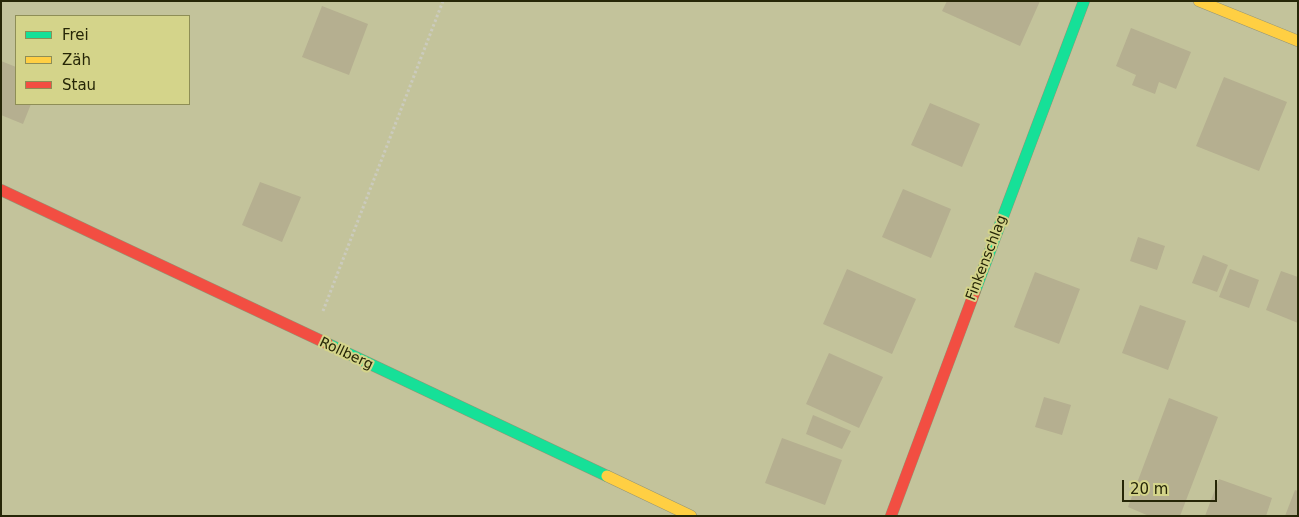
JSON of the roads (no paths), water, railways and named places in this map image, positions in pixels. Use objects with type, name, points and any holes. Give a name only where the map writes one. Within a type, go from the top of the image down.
[{"type":"main road","name":"Finkenschlag","points":[[891,516],[1084,1]]},
{"type":"main road","points":[[1199,1],[1298,41]]},
{"type":"main road","name":"Rollberg","points":[[1,190],[691,516]]}]
